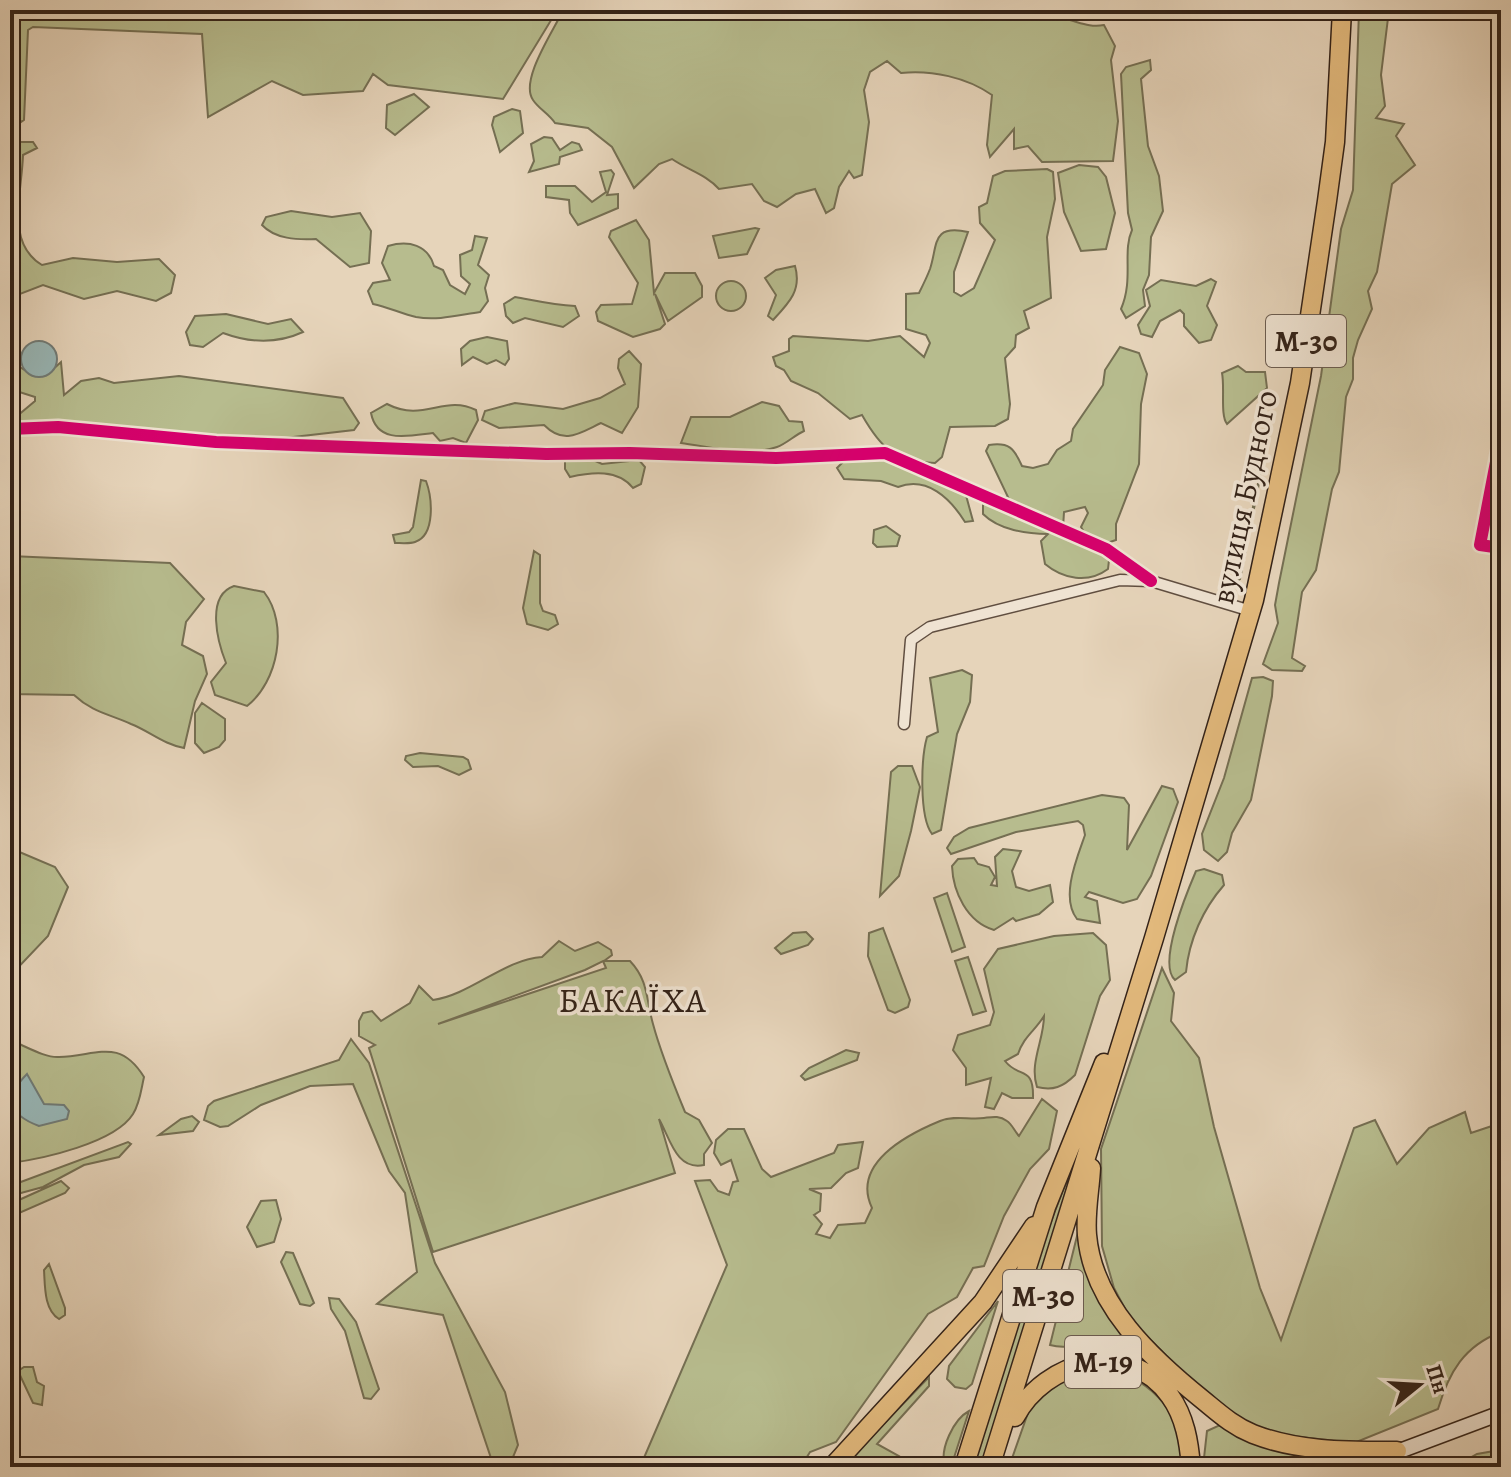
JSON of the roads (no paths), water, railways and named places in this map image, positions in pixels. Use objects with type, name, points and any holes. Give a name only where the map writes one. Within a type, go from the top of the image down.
[{"type":"highway","name":"вулиця Будного","points":[[1154,938],[1251,611],[1300,383],[1335,142],[1342,10]]},
{"type":"highway","name":"М-30","points":[[992,1461],[1154,938]]},
{"type":"highway","name":"М-30","points":[[964,1467],[1046,1207],[1154,938]]},
{"type":"highway","points":[[1092,1137],[1087,1235],[1094,1266],[1121,1319],[1145,1348],[1228,1421],[1251,1433],[1324,1449],[1397,1451]]},
{"type":"highway","points":[[832,1467],[983,1302],[1046,1207]]},
{"type":"highway","name":"М-19","points":[[992,1461],[1024,1400],[1039,1384],[1070,1366],[1103,1362],[1139,1371],[1170,1396],[1183,1421],[1191,1467]]},
{"type":"main road","points":[[1357,1467],[1501,1413]]},
{"type":"street","points":[[10,429],[58,427],[216,442],[537,454],[630,453],[776,458],[885,453],[1106,549],[1151,581]]},
{"type":"street","points":[[1501,436],[1480,545],[1501,548]]},
{"type":"street","points":[[904,724],[911,640],[930,627],[1120,580],[1151,581],[1251,611]]},
{"type":"water","points":[[39,341],[51,347],[57,359],[51,371],[39,377],[27,371],[21,359],[27,347]]},
{"type":"water","points":[[27,1074],[44,1104],[64,1105],[69,1111],[67,1119],[39,1126],[20,1116],[12,1104],[12,1097]]},
{"type":"district","name":"БАКАЇХА","points":[[633,1000]]}]
